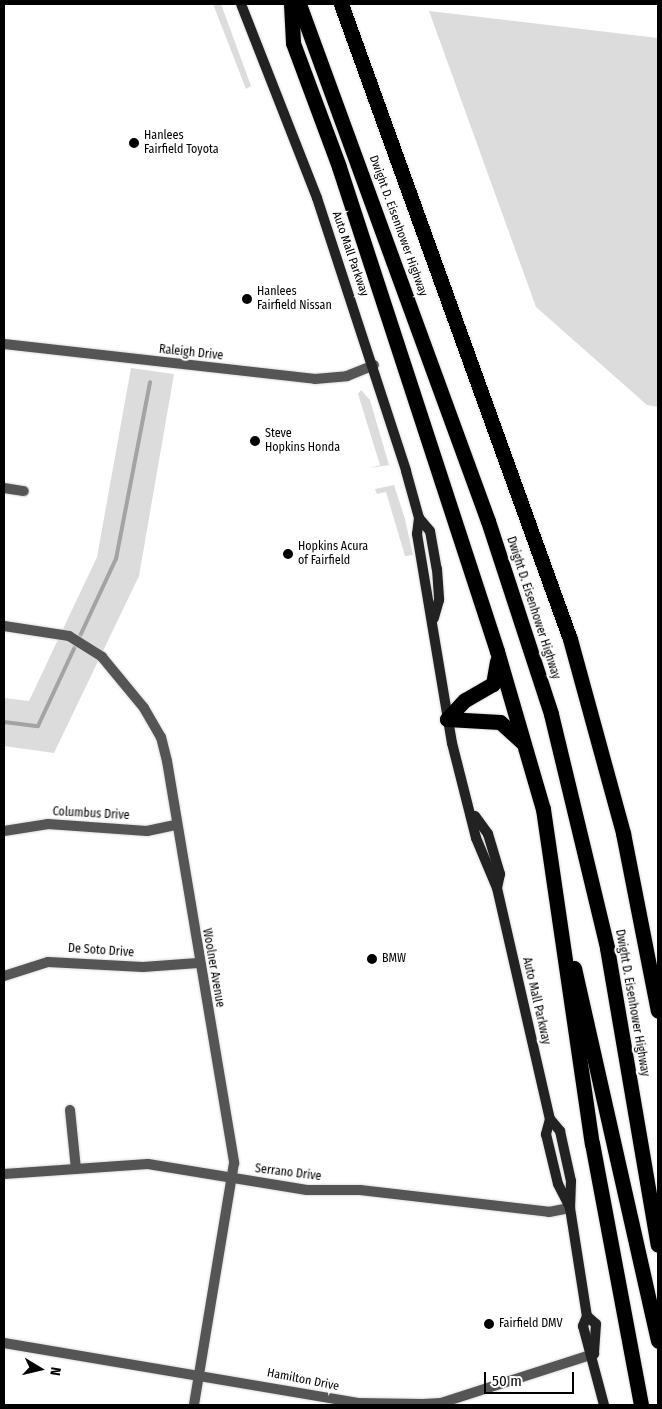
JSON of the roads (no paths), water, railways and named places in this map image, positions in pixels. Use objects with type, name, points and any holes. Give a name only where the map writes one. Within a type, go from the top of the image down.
[{"type":"highway","points":[[291,4],[293,42],[339,167],[497,651],[526,747],[553,857],[559,914],[590,1134],[641,1405]]},
{"type":"highway","name":"Dwight D. Eisenhower Highway","points":[[299,4],[488,521],[551,714],[602,921],[658,1245]]},
{"type":"highway","name":"Dwight D. Eisenhower Highway","points":[[341,4],[570,639],[623,833],[658,1011]]},
{"type":"highway","points":[[447,718],[464,700],[493,684],[497,651]]},
{"type":"highway","points":[[447,718],[500,722],[526,747]]},
{"type":"highway","points":[[559,914],[658,1341]]},
{"type":"street","name":"Auto Mall Parkway","points":[[241,4],[318,198],[374,365],[419,518],[430,531],[440,600],[434,618],[447,718],[473,814],[476,838],[497,888],[550,1119],[560,1131],[571,1181],[570,1208],[587,1316],[596,1324],[594,1354],[605,1404]]},
{"type":"street","name":"Raleigh Drive","points":[[4,344],[315,379],[347,376],[374,365]]},
{"type":"street","points":[[4,488],[24,491]]},
{"type":"street","name":"Woolner Avenue","points":[[4,626],[58,633],[102,657],[116,668],[161,737],[198,963],[233,1150],[232,1177],[194,1405]]},
{"type":"street","name":"Columbus Drive","points":[[4,831],[48,824],[147,830],[176,825]]},
{"type":"street","name":"De Soto Drive","points":[[4,976],[48,962],[143,967],[198,963]]},
{"type":"street","points":[[70,1110],[76,1169]]},
{"type":"street","name":"Serrano Drive","points":[[4,1174],[148,1164],[307,1190],[360,1190],[549,1212],[570,1208]]},
{"type":"street","name":"Hamilton Drive","points":[[4,1343],[199,1373],[358,1402],[423,1404],[441,1403],[594,1354]]},
{"type":"waterway","points":[[4,722],[38,726],[116,559],[150,382]]},
{"type":"place","name":"Hanlees Fairfield Toyota","points":[[134,143]]},
{"type":"place","name":"Hanlees Fairfield Nissan","points":[[247,299]]},
{"type":"place","name":"Steve Hopkins Honda","points":[[255,441]]},
{"type":"place","name":"Hopkins Acura of Fairfield","points":[[288,554]]},
{"type":"place","name":"BMW","points":[[372,959]]},
{"type":"place","name":"Fairfield DMV","points":[[489,1324]]}]
